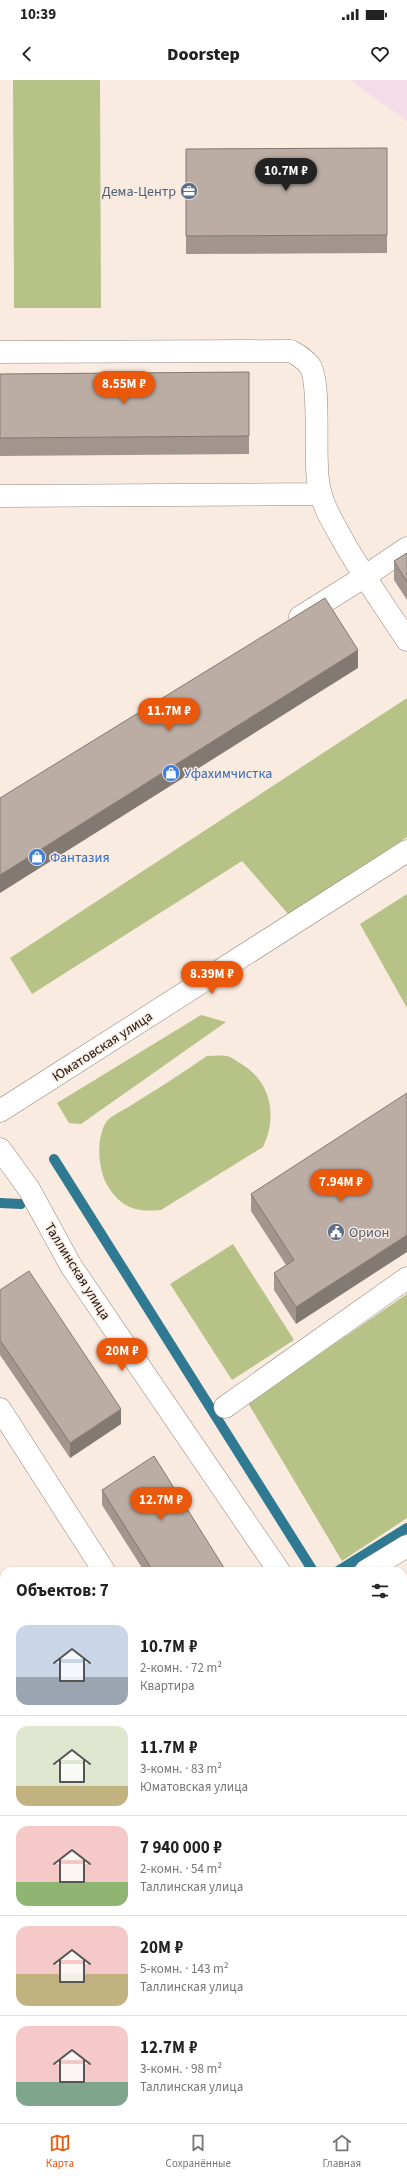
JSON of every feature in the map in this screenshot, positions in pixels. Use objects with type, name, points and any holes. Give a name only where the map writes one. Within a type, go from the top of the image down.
[{"type":"street","points":[[0,352],[291,352],[302,357],[310,366],[316,379],[316,462],[320,494],[325,510],[364,577],[407,640]]},
{"type":"street","points":[[0,496],[320,494]]},
{"type":"street","points":[[283,627],[364,577],[407,548]]},
{"type":"street","name":"Юматовская улица","points":[[0,1111],[407,851]]},
{"type":"street","name":"Таллинская улица","points":[[0,1149],[29,1189],[71,1266],[276,1567]]},
{"type":"street","points":[[225,1407],[407,1278]]},
{"type":"street","points":[[0,1409],[101,1567]]},
{"type":"street","points":[[373,1567],[407,1546]]},
{"type":"shaded area","points":[[349,80],[407,80],[407,121],[382,103]]},
{"type":"green space","points":[[13,80],[100,80],[101,308],[14,308]]},
{"type":"green space","points":[[407,698],[407,837],[289,915],[242,861],[32,994],[10,958]]},
{"type":"green space","points":[[407,894],[407,1008],[360,924]]},
{"type":"green space","points":[[201,1015],[226,1022],[81,1124],[69,1123],[57,1103]]},
{"type":"green space","points":[[207,1056],[228,1056],[251,1071],[259,1079],[269,1100],[270,1112],[268,1135],[263,1147],[161,1210],[145,1210],[131,1208],[125,1205],[114,1195],[102,1173],[99,1145],[103,1128],[107,1121],[112,1117]]},
{"type":"green space","points":[[233,1244],[294,1340],[232,1380],[170,1284]]},
{"type":"green space","points":[[407,1294],[407,1518],[342,1561],[248,1403]]},
{"type":"building","points":[[387,148],[387,235],[186,236],[186,149]]},
{"type":"building","points":[[249,372],[249,436],[0,438],[0,374]]},
{"type":"building","points":[[407,553],[407,582],[394,561]]},
{"type":"building","points":[[325,598],[358,650],[0,875],[0,798]]},
{"type":"building","name":"Орион","points":[[407,1093],[407,1235],[296,1307],[274,1273],[294,1260],[251,1194]]},
{"type":"building","points":[[29,1271],[121,1409],[70,1443],[0,1340],[0,1290]]},
{"type":"building","points":[[154,1456],[223,1567],[150,1567],[102,1490]]},
{"type":"waterway","points":[[54,1159],[310,1567]]},
{"type":"waterway","points":[[0,1203],[21,1204]]},
{"type":"waterway","points":[[344,1567],[407,1528]]},
{"type":"place","name":"Дема-Центр","points":[[189,191]]},
{"type":"place","name":"Уфахимчистка","points":[[171,773]]},
{"type":"place","name":"Фантазия","points":[[37,857]]},
{"type":"place","name":"Орион","points":[[336,1232]]}]
